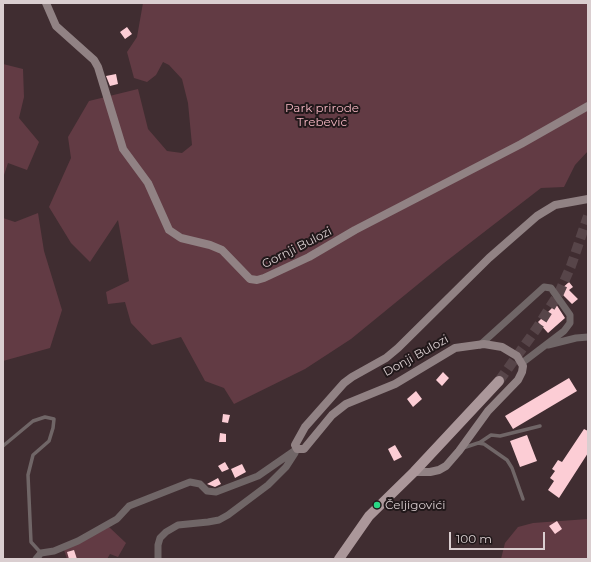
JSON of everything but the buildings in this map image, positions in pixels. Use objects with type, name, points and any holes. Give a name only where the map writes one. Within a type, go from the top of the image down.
[{"type":"main road","points":[[339,559],[369,516],[414,472],[499,380]]},
{"type":"street","name":"Gornji Bulozi","points":[[46,3],[56,26],[60,31],[94,60],[98,67],[123,149],[148,183],[169,230],[182,238],[210,245],[222,250],[250,279],[257,280],[264,278],[314,254],[355,230],[461,176],[588,106]]},
{"type":"street","name":"Donji Bulozi","points":[[297,449],[294,445],[297,439],[344,383],[386,358],[398,348],[452,296],[472,274],[516,234],[544,210],[555,205],[588,199]]},
{"type":"street","points":[[414,472],[430,472],[439,470],[446,466],[488,411],[518,380],[522,372],[522,363],[546,346],[567,328],[570,323],[570,315],[551,288],[548,287],[540,290],[480,344]]},
{"type":"street","points":[[546,346],[576,338],[588,337]]},
{"type":"street","name":"Donji Bulozi","points":[[297,449],[304,449],[332,415],[346,404],[395,384],[455,348],[480,344],[502,347],[517,356],[522,363]]},
{"type":"street","name":"Donji Bulozi","points":[[158,559],[158,545],[160,538],[166,532],[178,525],[219,520],[228,515],[273,480],[286,467],[297,449]]},
{"type":"street","points":[[38,556],[78,541],[117,520],[129,506],[190,482],[200,484],[211,492],[248,481],[269,469],[297,449]]},
{"type":"lane","points":[[3,446],[33,420],[45,416],[54,420],[49,441],[33,455],[28,475],[31,542],[38,556]]},
{"type":"lane","points":[[460,449],[478,444],[491,435],[500,436],[540,426]]},
{"type":"lane","points":[[478,444],[491,447],[508,460],[523,499]]},
{"type":"green space","name":"Park prirode Trebević","points":[[143,3],[588,3],[588,151],[575,165],[564,187],[541,188],[444,263],[351,339],[305,369],[234,404],[224,388],[205,381],[181,337],[152,345],[131,323],[125,302],[108,304],[106,292],[129,281],[118,220],[90,262],[71,243],[49,207],[71,158],[68,137],[89,101],[138,89],[148,129],[167,151],[182,153],[192,145],[188,103],[182,79],[169,65],[163,62],[156,75],[147,82],[134,78],[127,52],[137,37]]},
{"type":"green space","points":[[3,64],[23,69],[24,97],[19,118],[39,142],[27,170],[8,163],[3,178]]},
{"type":"green space","points":[[38,213],[44,251],[62,310],[50,348],[3,361],[3,218],[15,222]]},
{"type":"green space","points":[[588,519],[588,559],[501,559],[505,543],[518,527],[533,523]]},
{"type":"green space","points":[[109,527],[126,543],[118,557],[110,554],[107,559],[67,559],[64,550]]},
{"type":"tunnel","points":[[499,381],[537,328],[559,293],[571,266],[588,216]]},
{"type":"place","name":"Čeljigovići","points":[[377,505]]}]
